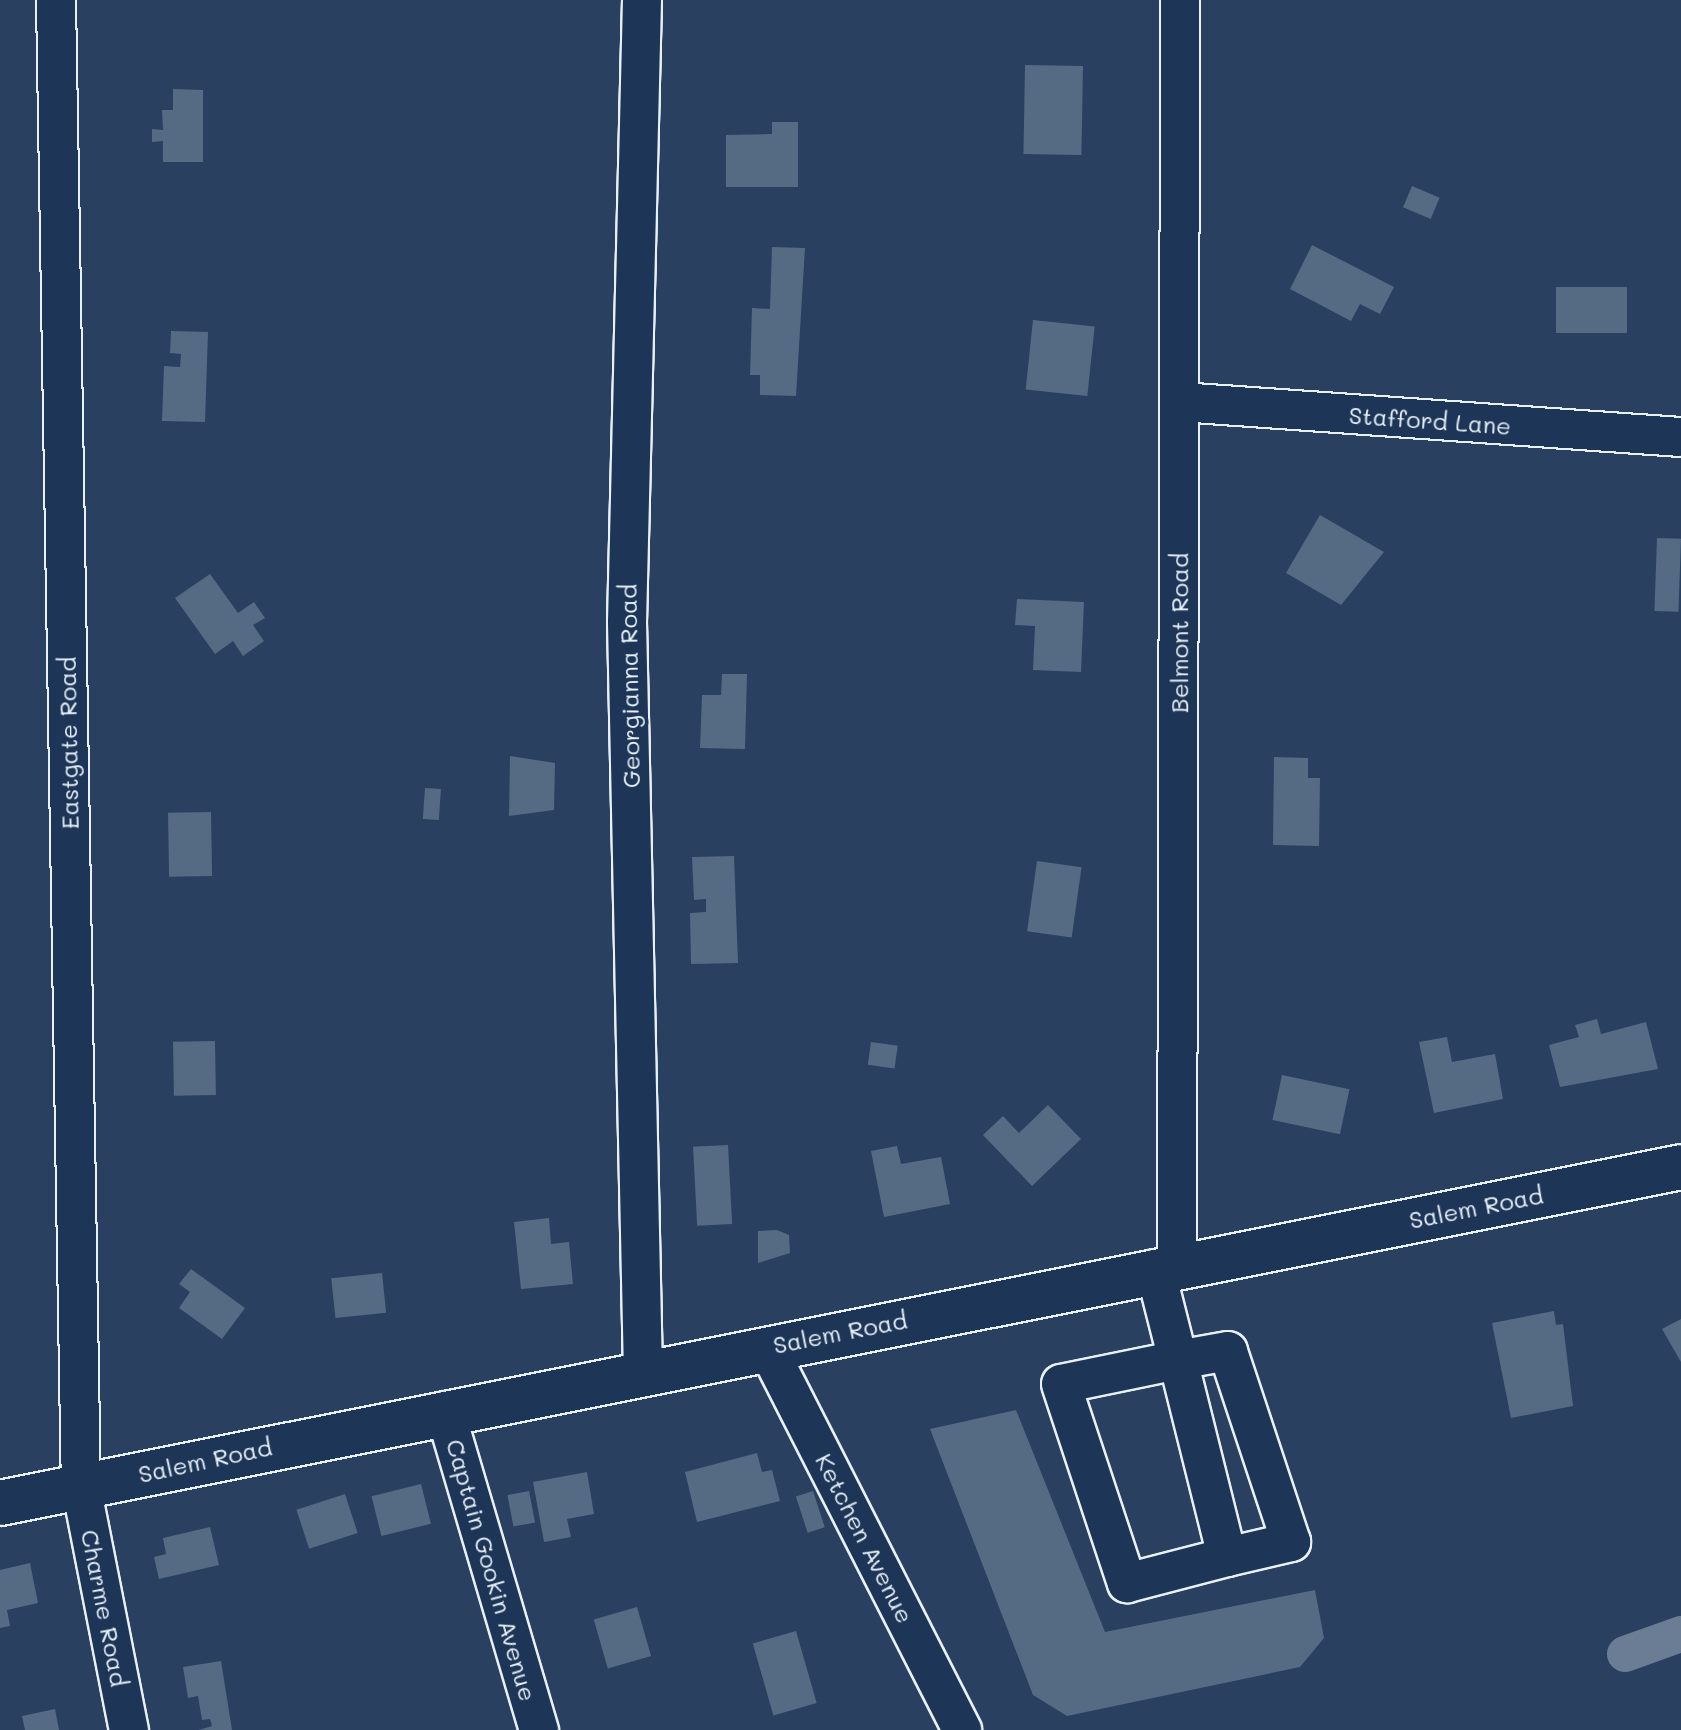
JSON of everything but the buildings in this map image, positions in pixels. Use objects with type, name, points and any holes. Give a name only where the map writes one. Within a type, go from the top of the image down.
[{"type":"main road","name":"Salem Road","points":[[0,1503],[445,1411],[1681,1167]]},
{"type":"street","name":"Eastgate Road","points":[[56,0],[81,1486]]},
{"type":"street","name":"Georgianna Road","points":[[642,0],[627,622],[643,1372]]},
{"type":"street","name":"Belmont Road","points":[[1180,0],[1180,402],[1166,1267],[1178,1360],[1227,1557]]},
{"type":"street","name":"Stafford Lane","points":[[1180,402],[1681,437]]},
{"type":"street","name":"Ketchen Avenue","points":[[767,1347],[962,1730]]},
{"type":"street","points":[[1228,1351],[1291,1542],[1227,1557],[1127,1583],[1061,1384],[1228,1351]]},
{"type":"street","name":"Captain Gookin Avenue","points":[[445,1411],[539,1730]]},
{"type":"street","name":"Charme Road","points":[[81,1486],[129,1730]]},
{"type":"waterway","points":[[1625,1654],[1681,1634]]}]
